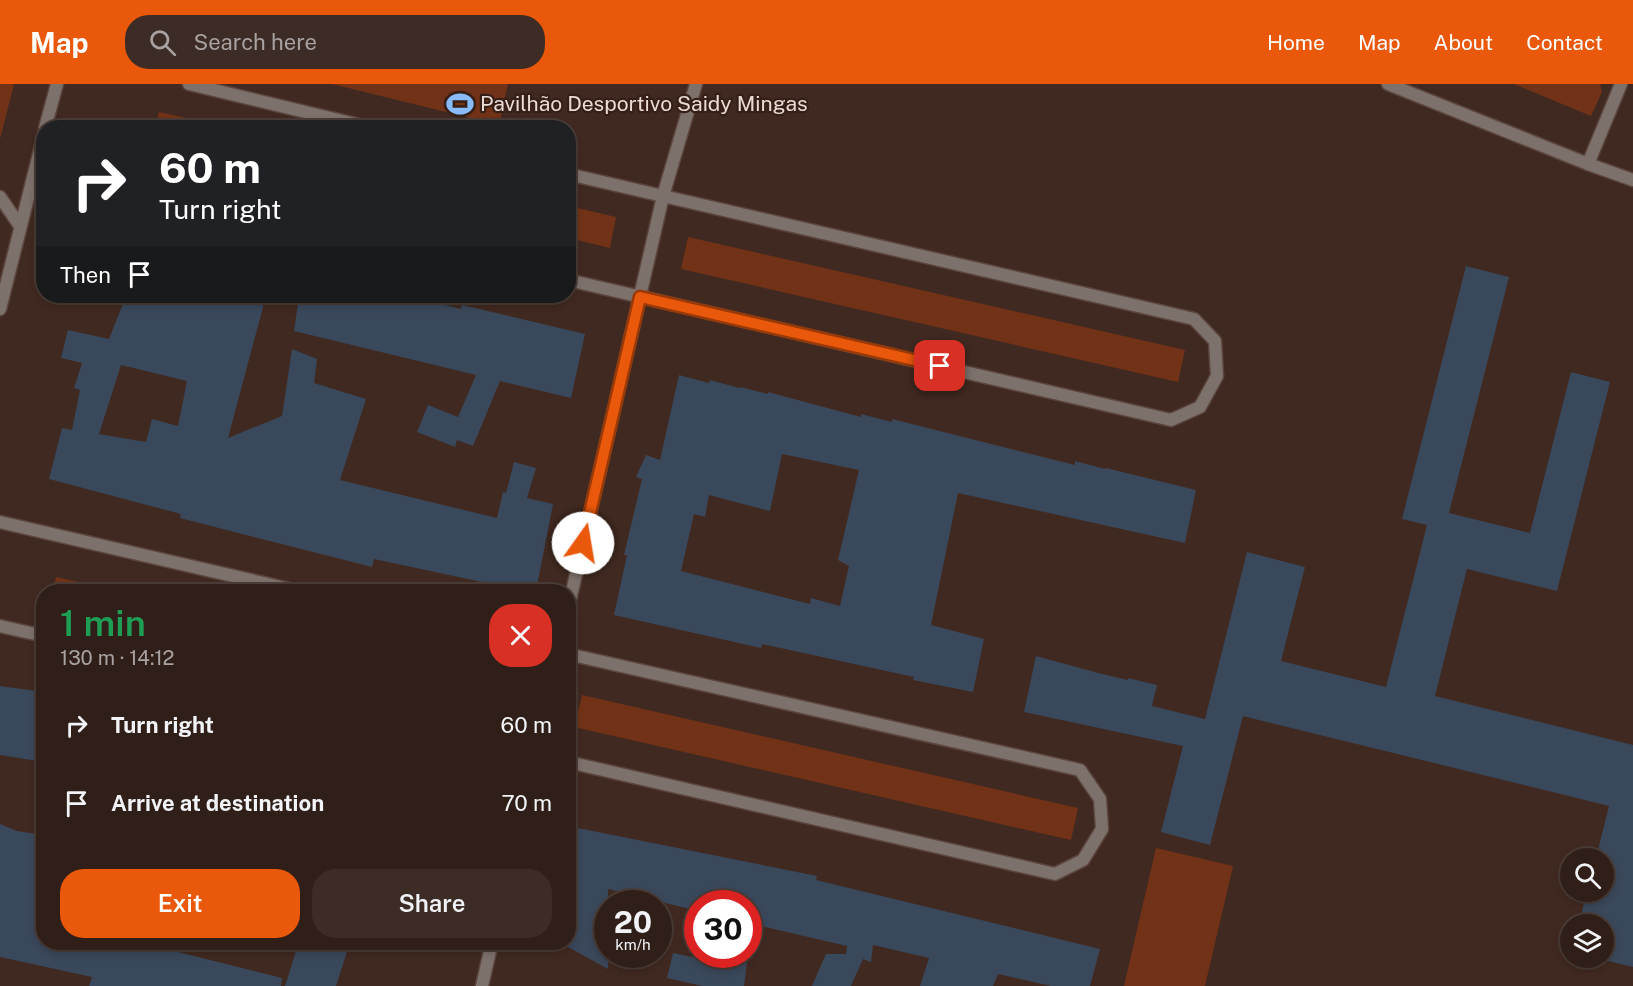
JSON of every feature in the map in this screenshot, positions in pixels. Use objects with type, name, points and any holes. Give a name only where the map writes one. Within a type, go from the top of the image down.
[{"type":"street","points":[[47,120],[57,84]]},
{"type":"street","points":[[189,84],[339,120]]},
{"type":"street","points":[[574,584],[663,196],[696,84]]},
{"type":"street","points":[[1388,84],[1633,180]]},
{"type":"street","points":[[1588,164],[1621,84]]},
{"type":"street","points":[[1588,164],[1633,187]]},
{"type":"street","points":[[0,309],[36,171]]},
{"type":"street","points":[[576,176],[1194,319],[1215,341],[1217,376],[1200,407],[1171,420],[576,282]]},
{"type":"street","points":[[0,197],[20,226]]},
{"type":"street","points":[[0,522],[268,584]]},
{"type":"street","points":[[0,626],[36,634]]},
{"type":"street","points":[[576,656],[1080,770],[1100,799],[1102,829],[1083,860],[1055,874],[576,764]]},
{"type":"street","points":[[482,986],[490,950]]},
{"type":"shaded area","points":[[0,84],[14,84],[0,139]]},
{"type":"shaded area","name":"Pavilhão Desportivo Saidy Mingas","points":[[332,84],[508,84],[500,120],[479,120]]},
{"type":"shaded area","points":[[1514,84],[1600,84],[1602,92],[1591,116]]},
{"type":"shaded area","points":[[159,112],[196,120],[157,120]]},
{"type":"shaded area","points":[[576,208],[616,217],[610,248],[576,240]]},
{"type":"shaded area","points":[[688,237],[1185,350],[1178,382],[681,269]]},
{"type":"shaded area","points":[[56,577],[87,584],[54,584]]},
{"type":"shaded area","points":[[582,695],[1078,808],[1071,840],[576,727]]},
{"type":"shaded area","points":[[1156,848],[1233,866],[1205,986],[1124,986]]},
{"type":"building","points":[[1466,266],[1509,277],[1449,513],[1530,533],[1571,372],[1610,382],[1557,591],[1467,569],[1435,696],[1633,745],[1633,967],[1614,962],[1614,914],[1581,914],[1584,902],[1614,902],[1614,848],[1598,848],[1609,806],[1243,716],[1210,845],[1161,832],[1183,746],[1024,712],[1036,656],[1098,673],[1157,685],[1152,706],[1205,719],[1247,552],[1305,567],[1281,661],[1386,687],[1427,525],[1402,519]]},
{"type":"building","points":[[123,303],[264,303],[228,438],[282,416],[292,349],[317,359],[314,383],[366,399],[340,480],[497,518],[503,492],[506,493],[514,462],[536,468],[527,498],[553,504],[537,584],[491,584],[374,559],[372,567],[180,518],[181,514],[49,479],[62,428],[72,430],[80,390],[74,388],[82,363],[61,358],[68,330],[109,339]],"holes":[[[121,365],[187,381],[178,426],[152,419],[146,442],[99,434]]]},
{"type":"building","points":[[298,303],[437,303],[461,309],[462,305],[585,334],[571,398],[500,381],[473,446],[457,440],[455,447],[417,432],[428,405],[458,417],[476,375],[294,331]]},
{"type":"building","points":[[679,375],[709,383],[710,380],[768,394],[768,392],[861,417],[861,414],[892,422],[892,419],[1075,465],[1075,461],[1196,490],[1185,543],[958,493],[931,625],[984,639],[973,692],[762,644],[761,648],[614,615],[627,555],[624,555],[642,479],[636,477],[646,455],[660,460]],"holes":[[[782,454],[859,470],[838,560],[849,566],[840,606],[811,598],[810,604],[681,571],[694,514],[705,517],[709,495],[770,511]]]},
{"type":"building","points":[[0,686],[36,691],[36,761],[0,755]]},
{"type":"building","points":[[0,824],[17,831],[36,834],[36,950],[170,950],[282,978],[281,986],[89,986],[92,977],[0,957]]},
{"type":"building","points":[[576,828],[817,876],[816,880],[1100,949],[1090,986],[1051,986],[998,974],[993,986],[920,986],[929,958],[873,945],[871,962],[863,959],[851,986],[812,986],[826,954],[846,954],[847,946],[762,926],[762,890],[684,890],[684,908],[672,905],[672,890],[594,890],[594,961],[573,950],[576,950]]},
{"type":"building","points":[[296,950],[347,950],[336,986],[285,986]]},
{"type":"building","points":[[673,953],[684,955],[684,968],[746,968],[744,986],[702,986],[667,978],[669,968],[672,968]]},
{"type":"place","name":"Pavilhão Desportivo Saidy Mingas","points":[[460,104]]},
{"type":"route","points":[[583,543],[640,297],[940,366]]}]
